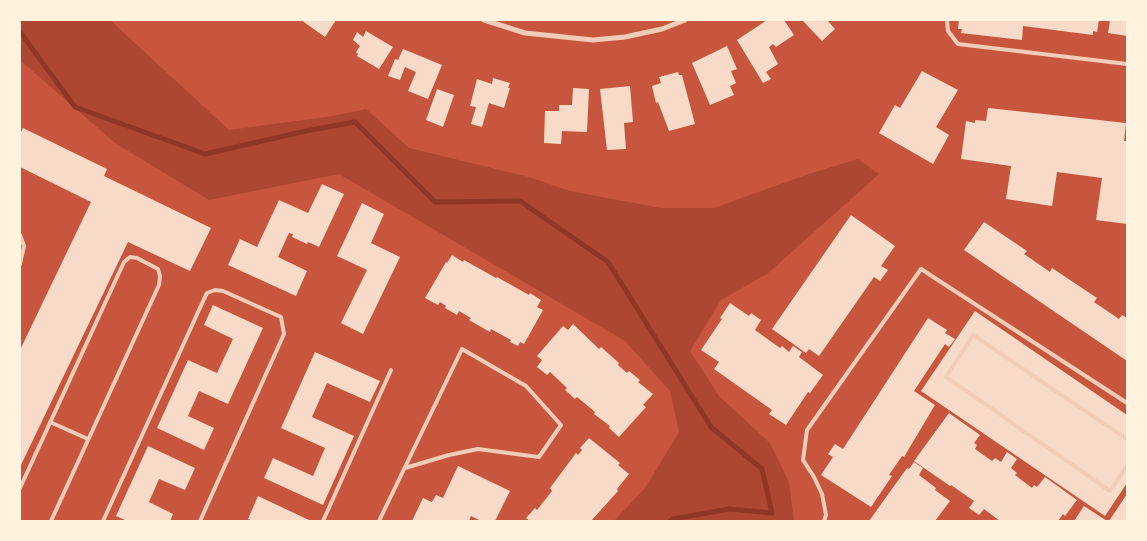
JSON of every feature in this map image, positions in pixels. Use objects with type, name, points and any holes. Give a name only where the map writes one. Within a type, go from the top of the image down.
[{"type":"street","points":[[484,20],[526,33],[592,40],[625,37],[662,29],[685,20]]},
{"type":"lane","points":[[947,20],[948,31],[958,44],[1127,64]]},
{"type":"lane","points":[[20,235],[24,246],[20,264]]},
{"type":"lane","points":[[20,488],[124,262],[130,257],[137,258],[158,269],[160,276],[159,285],[50,521]]},
{"type":"lane","points":[[824,521],[826,515],[822,494],[814,477],[802,460],[807,430],[921,269],[1127,402]]},
{"type":"lane","points":[[102,521],[204,299],[207,293],[215,290],[222,291],[281,317],[284,325],[284,334],[200,521]]},
{"type":"lane","points":[[1127,439],[974,336],[946,377],[1110,490],[1127,466]]},
{"type":"lane","points":[[379,521],[462,349],[526,386],[561,425],[539,457],[478,449],[405,468]]},
{"type":"lane","points":[[323,521],[392,370]]},
{"type":"lane","points":[[50,422],[88,439]]},
{"type":"shaded area","points":[[20,20],[110,20],[229,130],[333,116],[366,109],[409,148],[529,177],[570,191],[661,208],[714,208],[806,175],[858,159],[879,174],[767,274],[721,300],[690,351],[719,396],[770,443],[789,482],[794,521],[614,521],[645,488],[679,432],[670,391],[625,341],[339,174],[209,200],[115,143],[20,60]]},
{"type":"building","points":[[301,20],[336,20],[325,37]]},
{"type":"building","points":[[767,20],[784,20],[794,35],[776,47],[773,44],[769,47],[778,64],[766,72],[771,79],[763,83],[737,40]]},
{"type":"building","points":[[802,20],[827,20],[835,29],[822,41]]},
{"type":"building","points":[[959,20],[1099,20],[1097,32],[1093,31],[1093,35],[1023,26],[1022,40],[961,33],[962,29],[958,29]]},
{"type":"building","points":[[1110,20],[1127,20],[1127,36],[1108,33]]},
{"type":"building","points":[[366,31],[393,47],[379,69],[357,56],[356,52],[360,46],[353,40],[357,32],[363,37]]},
{"type":"building","points":[[727,46],[737,69],[731,71],[736,83],[730,86],[734,95],[710,105],[692,63]]},
{"type":"building","points":[[403,49],[442,65],[428,99],[408,91],[416,72],[405,67],[400,80],[388,76],[395,59],[398,60]]},
{"type":"building","points":[[922,71],[958,90],[936,127],[949,135],[933,164],[879,133],[895,105],[900,108]]},
{"type":"building","points":[[678,72],[679,75],[682,75],[695,124],[669,131],[658,102],[656,103],[652,86],[661,83],[659,77]]},
{"type":"building","points":[[493,78],[510,83],[504,108],[489,103],[482,127],[471,124],[476,107],[470,106],[477,79],[492,84]]},
{"type":"building","points":[[630,86],[633,122],[624,123],[626,149],[607,150],[600,89]]},
{"type":"building","points":[[573,88],[589,89],[587,132],[562,131],[561,144],[544,143],[545,111],[559,111],[559,105],[572,105]]},
{"type":"building","points":[[437,89],[454,95],[443,127],[426,120]]},
{"type":"building","points":[[988,108],[1126,123],[1124,141],[1127,141],[1127,224],[1096,220],[1102,178],[1057,172],[1052,206],[1006,199],[1011,166],[961,159],[966,121],[975,123],[975,120],[986,121]]},
{"type":"building","points":[[23,128],[107,169],[104,176],[211,228],[190,271],[128,242],[20,467],[20,350],[91,202],[20,167],[20,134]]},
{"type":"building","points":[[322,184],[344,194],[319,247],[292,237],[293,234],[289,233],[278,257],[307,271],[296,296],[228,265],[240,239],[257,247],[279,200],[308,213]]},
{"type":"building","points":[[362,203],[384,214],[371,243],[400,257],[363,334],[341,323],[367,270],[337,256]]},
{"type":"building","points":[[851,215],[895,246],[881,266],[888,270],[880,281],[874,277],[819,356],[809,349],[806,353],[772,329]]},
{"type":"building","points":[[984,222],[1027,251],[1024,254],[1050,272],[1052,268],[1097,298],[1094,302],[1119,319],[1122,315],[1127,318],[1127,361],[964,250]]},
{"type":"building","points":[[452,255],[541,300],[537,307],[543,310],[524,344],[520,342],[518,346],[491,329],[490,332],[469,320],[471,318],[459,311],[457,315],[445,308],[446,306],[440,302],[438,305],[425,298]]},
{"type":"building","points":[[730,303],[749,316],[751,313],[761,320],[755,330],[780,348],[782,346],[789,352],[793,346],[802,352],[799,357],[823,375],[810,393],[808,392],[786,425],[769,414],[772,410],[714,369],[719,362],[701,350],[722,319],[720,318]]},
{"type":"building","points":[[213,305],[263,328],[228,404],[199,391],[188,416],[214,428],[204,450],[157,428],[188,360],[217,373],[233,339],[204,325]]},
{"type":"building","points":[[975,311],[1127,415],[1127,483],[1105,516],[921,391]]},
{"type":"building","points":[[928,318],[947,330],[945,333],[955,339],[949,347],[945,344],[914,391],[935,405],[904,457],[902,456],[889,475],[892,476],[871,507],[821,475],[833,457],[828,454],[835,444],[843,449]]},
{"type":"building","points":[[573,324],[599,349],[601,347],[619,363],[618,365],[627,373],[629,371],[640,380],[638,382],[653,394],[643,405],[646,407],[619,437],[609,428],[610,426],[594,414],[595,412],[565,390],[567,388],[550,372],[547,375],[537,367],[542,360],[537,356],[563,326],[568,330]]},
{"type":"building","points":[[315,352],[380,381],[370,402],[327,383],[312,417],[354,436],[323,505],[264,478],[273,458],[313,476],[325,448],[281,428]]},
{"type":"building","points":[[949,413],[980,435],[974,443],[977,445],[975,449],[992,461],[995,458],[1001,462],[1007,452],[1017,459],[1011,468],[1017,473],[1015,475],[1032,488],[1034,485],[1037,487],[1045,477],[1077,500],[1065,516],[1063,514],[1058,521],[1000,521],[984,509],[979,515],[969,508],[974,501],[914,461]]},
{"type":"building","points":[[589,438],[620,463],[618,465],[629,474],[617,489],[618,491],[591,521],[530,521],[526,518],[535,508],[537,510],[552,491],[550,488],[576,453],[578,455],[582,450],[580,448]]},
{"type":"building","points":[[148,446],[195,468],[185,490],[159,479],[149,502],[173,514],[170,521],[127,521],[116,516]]},
{"type":"building","points":[[914,462],[923,468],[919,475],[950,501],[935,521],[869,521],[907,468],[909,469]]},
{"type":"building","points":[[458,466],[510,491],[495,521],[481,521],[471,516],[469,521],[412,521],[423,498],[432,502],[436,495],[443,498]]},
{"type":"building","points":[[1127,494],[1127,521],[1109,521]]},
{"type":"building","points":[[258,496],[311,521],[253,521],[248,519]]},
{"type":"building","points":[[1084,506],[1107,521],[1074,521]]},
{"type":"waterway","points":[[20,32],[75,107],[205,154],[355,122],[435,202],[520,201],[608,262],[711,427],[762,469],[772,513],[729,509],[670,521]]}]
